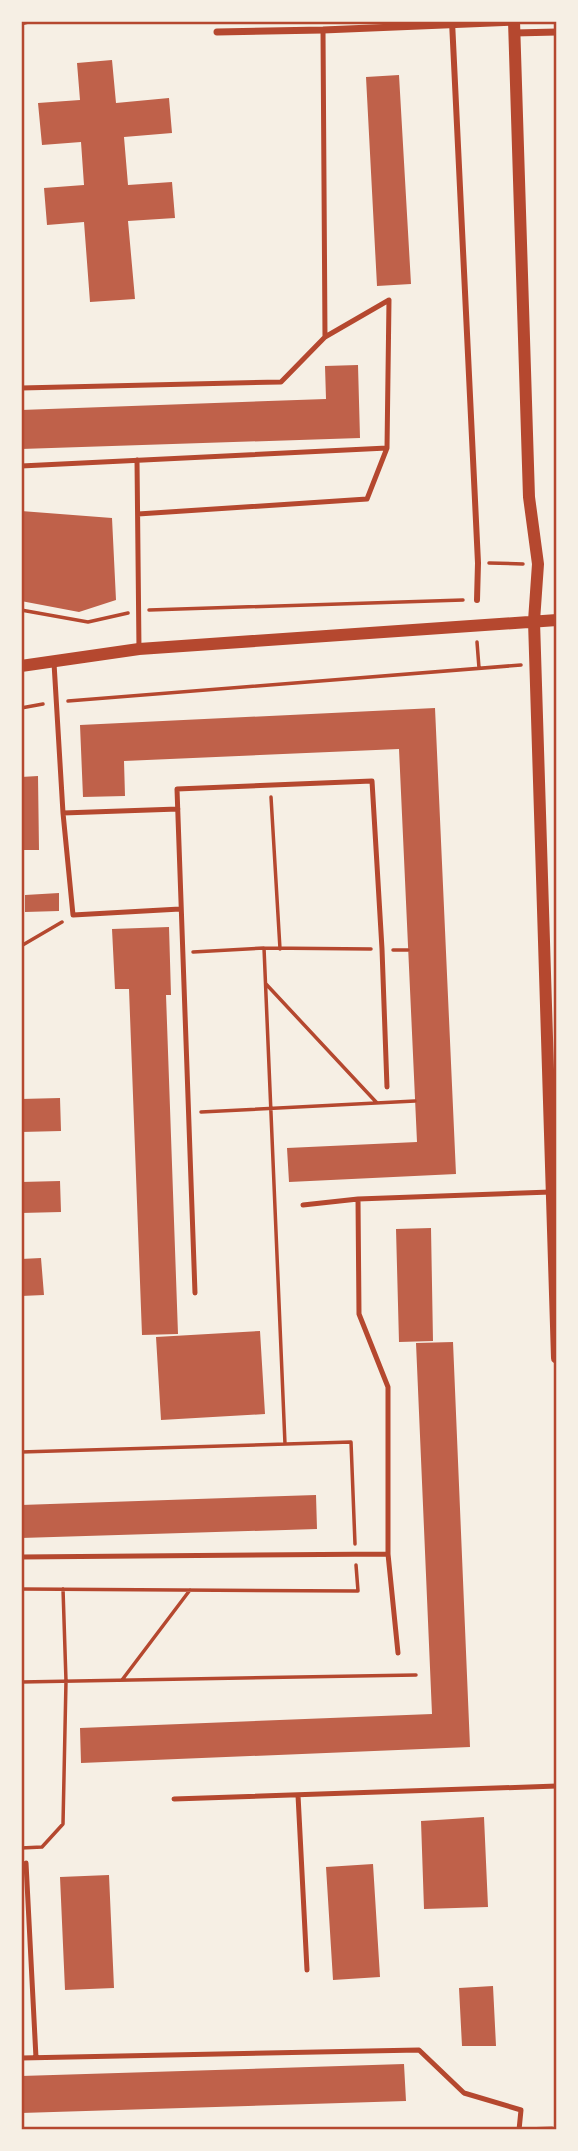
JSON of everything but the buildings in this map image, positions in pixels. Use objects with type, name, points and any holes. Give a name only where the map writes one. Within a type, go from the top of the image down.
[{"type":"street","points":[[452,23],[478,563],[477,600]]},
{"type":"street","points":[[217,32],[452,23],[514,25],[557,32]]},
{"type":"street","points":[[514,25],[529,497],[538,564],[534,621],[557,1358]]},
{"type":"street","points":[[21,666],[139,649],[557,620]]},
{"type":"lane","points":[[21,23],[29,21]]},
{"type":"lane","points":[[323,30],[325,337]]},
{"type":"lane","points":[[21,388],[281,382],[325,337],[389,300],[387,448],[367,499],[138,514]]},
{"type":"lane","points":[[21,466],[387,448]]},
{"type":"lane","points":[[137,460],[139,649]]},
{"type":"lane","points":[[54,660],[63,813],[73,915],[180,909]]},
{"type":"lane","points":[[195,1293],[177,789],[372,781],[387,1087]]},
{"type":"lane","points":[[63,813],[178,809]]},
{"type":"lane","points":[[303,1205],[358,1199],[551,1192]]},
{"type":"lane","points":[[358,1199],[359,1314],[388,1387],[388,1554],[398,1653]]},
{"type":"lane","points":[[21,1557],[388,1554]]},
{"type":"lane","points":[[174,1799],[557,1786]]},
{"type":"lane","points":[[298,1795],[306,1970]]},
{"type":"lane","points":[[26,1863],[36,2058]]},
{"type":"lane","points":[[21,2058],[419,2050],[464,2093],[521,2110],[520,2130],[552,2129]]},
{"type":"path","points":[[478,563],[538,564]]},
{"type":"path","points":[[21,610],[88,622],[139,610],[477,600]]},
{"type":"path","points":[[21,708],[56,702],[478,668]]},
{"type":"path","points":[[270,785],[280,949]]},
{"type":"path","points":[[21,946],[73,915]]},
{"type":"path","points":[[264,948],[285,1444]]},
{"type":"path","points":[[182,952],[264,948],[408,950]]},
{"type":"path","points":[[266,984],[377,1103]]},
{"type":"path","points":[[188,1112],[415,1101]]},
{"type":"path","points":[[21,1452],[351,1442],[358,1591],[21,1589]]},
{"type":"path","points":[[21,1848],[42,1847],[63,1824],[66,1681],[63,1589]]},
{"type":"path","points":[[122,1680],[190,1590]]},
{"type":"path","points":[[21,1682],[416,1675]]}]
